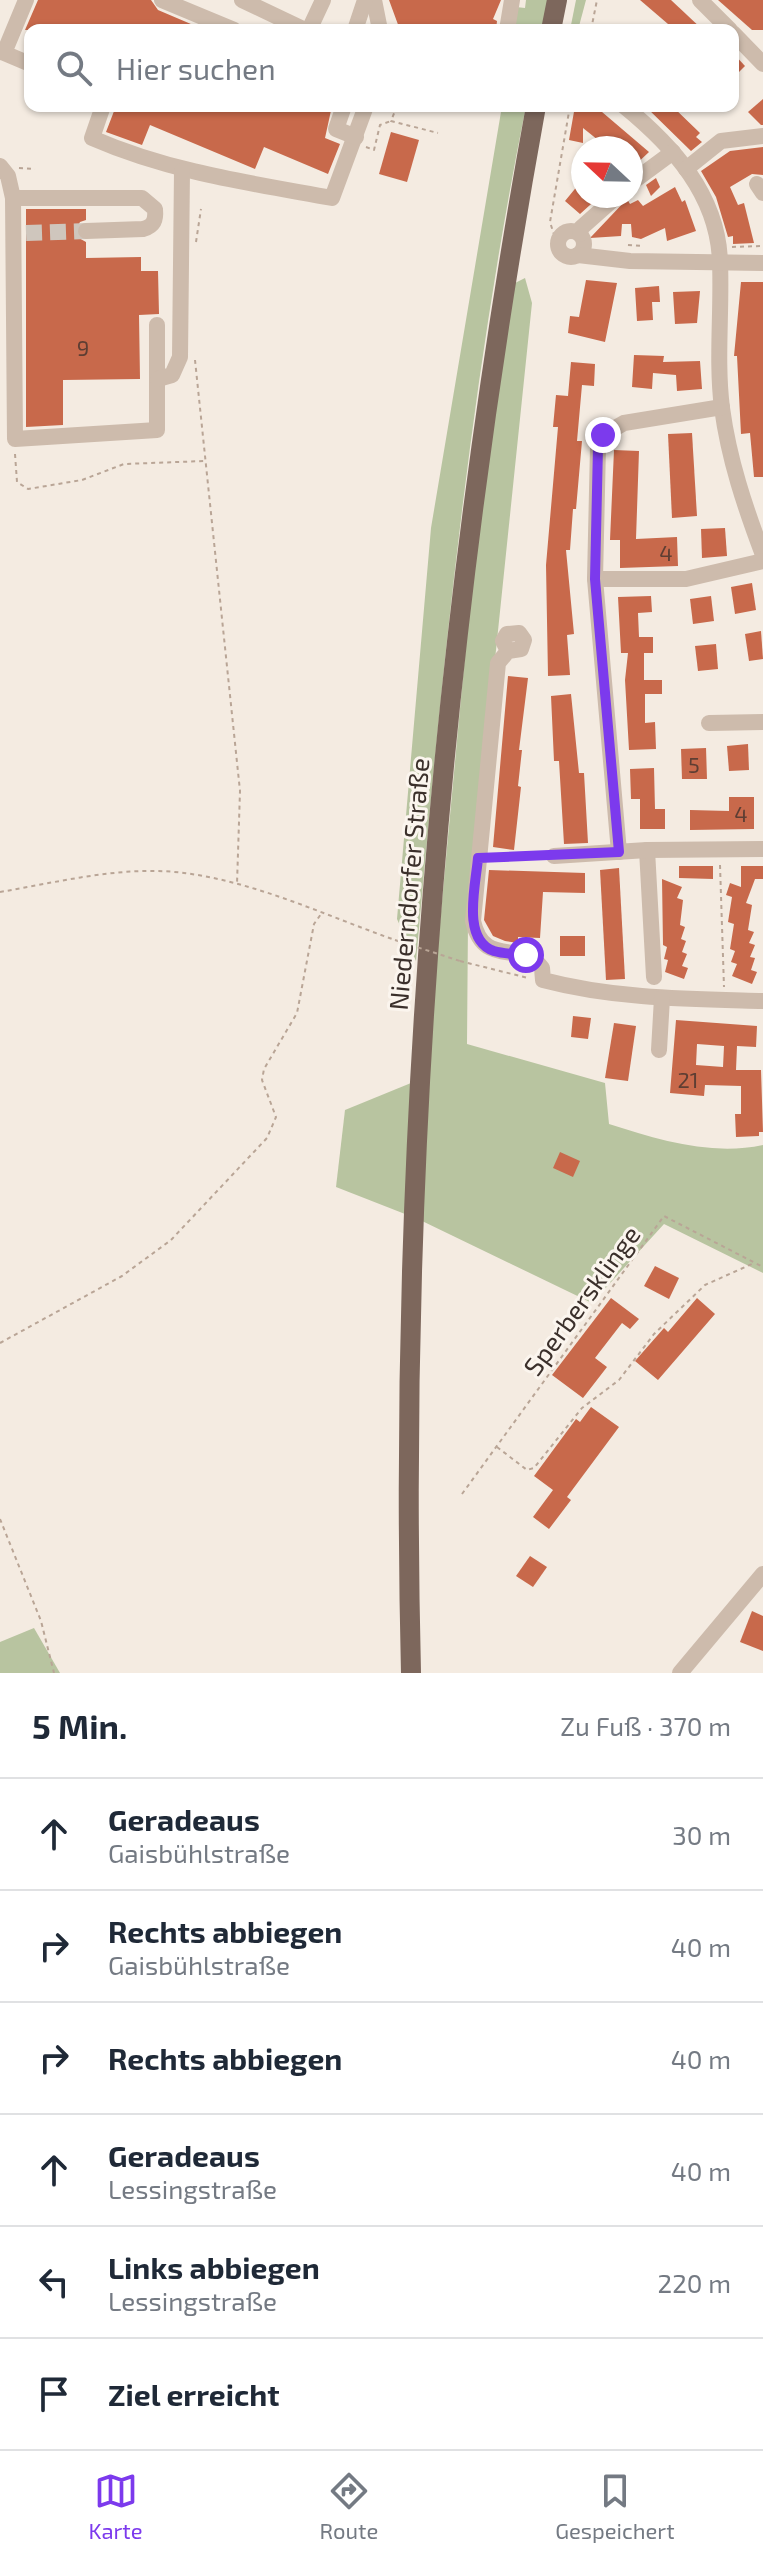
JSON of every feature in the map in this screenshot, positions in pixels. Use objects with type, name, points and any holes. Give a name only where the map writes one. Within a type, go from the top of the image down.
[{"type":"main road","points":[[552,24],[557,0]]},
{"type":"main road","name":"Niederndorfer Straße","points":[[411,1673],[410,1330],[425,980],[467,559],[489,388],[535,112]]},
{"type":"street","points":[[24,61],[4,53],[26,0]]},
{"type":"street","points":[[162,0],[216,24]]},
{"type":"street","points":[[242,0],[294,24]]},
{"type":"street","points":[[278,17],[286,0]]},
{"type":"street","points":[[310,24],[323,0]]},
{"type":"street","points":[[357,24],[365,0]]},
{"type":"street","points":[[374,0],[379,24]]},
{"type":"street","points":[[508,24],[512,0]]},
{"type":"street","points":[[700,0],[725,24]]},
{"type":"street","points":[[739,38],[763,64]]},
{"type":"street","points":[[101,112],[92,138],[141,159],[182,171],[332,198],[364,112]]},
{"type":"street","points":[[342,112],[336,129],[355,140]]},
{"type":"street","points":[[595,579],[686,579],[763,558],[737,485],[722,407],[718,337],[720,255],[709,208],[673,152],[630,112]]},
{"type":"street","points":[[686,169],[721,141],[763,136]]},
{"type":"street","points":[[643,174],[673,152]]},
{"type":"street","points":[[0,166],[8,176],[20,233],[15,439],[157,430],[157,325]]},
{"type":"street","points":[[158,379],[172,375],[180,357],[182,171]]},
{"type":"street","points":[[13,198],[142,198],[155,209],[156,219],[151,227],[86,231]]},
{"type":"street","points":[[578,255],[584,242],[581,228],[604,208]]},
{"type":"street","points":[[580,234],[565,232],[557,244],[564,256],[630,261],[720,255],[763,263]]},
{"type":"street","points":[[619,852],[595,579],[598,447],[603,435],[624,423],[722,407]]},
{"type":"street","points":[[508,651],[498,663],[478,858],[473,921],[476,934],[494,951],[536,960],[542,968],[543,980],[576,989],[662,998],[763,1001]]},
{"type":"street","points":[[709,723],[763,722]]},
{"type":"street","points":[[554,856],[647,850],[763,849]]},
{"type":"street","points":[[647,850],[654,977]]},
{"type":"street","points":[[659,1050],[662,998]]},
{"type":"street","points":[[680,1673],[761,1579]]},
{"type":"path","points":[[592,24],[597,0]]},
{"type":"path","points":[[391,121],[395,112]]},
{"type":"path","points":[[557,244],[550,222],[569,112]]},
{"type":"path","points":[[355,140],[374,150],[380,125],[391,121],[438,133]]},
{"type":"path","points":[[194,256],[201,209]]},
{"type":"path","points":[[618,245],[646,246]]},
{"type":"path","points":[[720,255],[763,246]]},
{"type":"path","points":[[195,352],[240,791],[237,884]]},
{"type":"path","points":[[15,439],[17,482],[28,489],[82,480],[124,464],[206,461]]},
{"type":"path","points":[[720,849],[724,1000]]},
{"type":"path","points":[[478,858],[554,856]]},
{"type":"path","points":[[0,892],[147,871],[181,872],[237,884],[460,961],[543,980]]},
{"type":"path","points":[[0,1343],[71,1307],[122,1276],[171,1240],[267,1138],[276,1117],[262,1080],[264,1069],[297,1013],[314,924],[321,914]]},
{"type":"path","name":"Sperbersklinge","points":[[462,1494],[664,1216],[763,1267]]},
{"type":"path","points":[[496,1447],[527,1470],[534,1468],[582,1408],[619,1380],[654,1334],[705,1285],[755,1263]]},
{"type":"path","points":[[0,1519],[41,1621],[54,1673]]},
{"type":"green space","points":[[526,0],[548,0],[543,24],[514,24],[516,7],[525,8]]},
{"type":"green space","points":[[576,0],[586,0],[580,24],[571,24]]},
{"type":"green space","points":[[501,112],[525,112],[488,319],[459,532],[416,961],[397,919],[431,528]]},
{"type":"green space","points":[[525,278],[532,303],[468,920],[467,1044],[605,1083],[609,1124],[685,1145],[724,1149],[763,1145],[763,1273],[664,1224],[592,1303],[420,1220],[435,976],[474,559],[513,284]]},
{"type":"green space","points":[[411,1083],[405,1214],[336,1187],[345,1110]]},
{"type":"green space","points":[[34,1628],[60,1673],[0,1673],[0,1642]]},
{"type":"building","points":[[38,0],[151,0],[158,10],[191,24],[28,24]]},
{"type":"building","points":[[389,0],[501,0],[493,19],[497,24],[398,24]]},
{"type":"building","points":[[640,0],[671,0],[697,24],[668,24]]},
{"type":"building","points":[[718,0],[763,0],[763,30],[752,30]]},
{"type":"building","points":[[763,99],[763,125],[761,125],[748,112]]},
{"type":"building","points":[[114,112],[331,112],[325,138],[340,144],[328,174],[264,147],[255,169],[150,125],[142,145],[106,132]]},
{"type":"building","points":[[574,112],[602,112],[630,136],[593,136],[583,128],[583,136],[571,136],[569,140]]},
{"type":"building","points":[[651,112],[678,112],[700,133],[696,137],[702,142],[691,151]]},
{"type":"building","points":[[391,132],[419,140],[407,182],[379,174]]},
{"type":"building","points":[[763,147],[763,175],[752,174],[730,187],[738,205],[744,203],[754,243],[733,244],[733,236],[728,237],[716,197],[701,171],[730,151]]},
{"type":"building","points":[[656,178],[660,187],[651,196],[646,185]]},
{"type":"building","points":[[675,187],[682,202],[685,200],[696,231],[667,241],[665,228],[641,239],[632,237],[631,224],[622,224],[621,236],[590,238],[618,208],[643,206]]},
{"type":"building","points":[[573,208],[587,208],[580,214]]},
{"type":"building","points":[[26,209],[86,209],[86,220],[80,222],[75,231],[77,237],[86,242],[86,258],[141,257],[141,271],[158,271],[159,314],[139,315],[140,379],[63,380],[63,425],[26,427]]},
{"type":"building","points":[[586,280],[617,283],[605,342],[568,333],[570,316],[579,317]]},
{"type":"building","points":[[741,282],[763,282],[763,477],[754,477],[750,433],[741,434],[737,356],[734,356]]},
{"type":"building","points":[[659,286],[660,302],[652,302],[653,320],[637,321],[635,288]]},
{"type":"building","points":[[700,291],[697,323],[675,324],[673,292]]},
{"type":"building","points":[[634,355],[664,356],[663,362],[700,361],[702,389],[677,391],[676,375],[653,373],[652,389],[632,387]]},
{"type":"building","points":[[571,362],[595,364],[594,386],[582,385],[577,441],[582,441],[576,509],[573,509],[570,550],[566,550],[574,634],[567,635],[570,675],[548,676],[546,565],[558,427],[553,427],[556,395],[568,396]]},
{"type":"building","points":[[692,433],[697,516],[672,518],[668,434]]},
{"type":"building","points":[[614,450],[639,451],[636,539],[677,537],[678,566],[620,568],[620,540],[610,540]]},
{"type":"building","points":[[725,528],[727,556],[702,558],[701,529]]},
{"type":"building","points":[[752,583],[756,610],[735,614],[731,587]]},
{"type":"building","points":[[651,596],[652,612],[638,613],[639,637],[653,637],[653,653],[644,653],[644,680],[662,680],[662,694],[645,694],[645,723],[655,722],[656,749],[629,750],[625,680],[628,653],[621,653],[618,597]]},
{"type":"building","points":[[711,596],[714,621],[693,624],[690,599]]},
{"type":"building","points":[[761,631],[763,659],[749,661],[745,634]]},
{"type":"building","points":[[716,644],[718,669],[698,671],[695,646]]},
{"type":"building","points":[[508,676],[528,678],[519,750],[522,750],[518,786],[521,787],[514,850],[493,847]]},
{"type":"building","points":[[571,694],[579,773],[584,773],[588,843],[564,844],[559,761],[554,761],[551,696]]},
{"type":"building","points":[[748,744],[749,770],[729,771],[727,746]]},
{"type":"building","points":[[706,748],[707,779],[682,779],[681,749]]},
{"type":"building","points":[[654,768],[655,809],[665,809],[665,829],[640,829],[640,799],[631,799],[630,769]]},
{"type":"building","points":[[729,797],[754,797],[754,829],[690,830],[690,810],[729,811]]},
{"type":"building","points":[[679,866],[713,866],[713,879],[679,878]]},
{"type":"building","points":[[741,866],[763,866],[763,879],[755,879],[746,903],[752,905],[748,930],[754,932],[749,943],[755,945],[750,957],[755,958],[751,970],[757,972],[752,984],[732,976],[737,964],[731,962],[735,951],[730,949],[734,924],[728,922],[732,897],[726,895],[730,883],[741,887]]},
{"type":"building","points":[[619,868],[625,979],[606,980],[600,870]]},
{"type":"building","points":[[489,870],[585,873],[585,893],[543,892],[540,938],[518,937],[518,943],[505,941],[493,936],[484,920]]},
{"type":"building","points":[[662,879],[682,887],[677,898],[683,900],[680,925],[685,927],[681,939],[686,941],[682,952],[687,954],[682,966],[688,968],[684,979],[665,972],[668,960],[664,959],[667,947],[663,945]]},
{"type":"building","points":[[560,936],[585,936],[585,956],[560,956]]},
{"type":"building","points":[[573,1016],[591,1018],[588,1039],[571,1037]]},
{"type":"building","points":[[676,1020],[757,1026],[756,1047],[737,1046],[736,1070],[761,1070],[763,1132],[759,1132],[759,1136],[736,1137],[735,1114],[741,1114],[741,1086],[705,1085],[704,1096],[670,1093]],"holes":[[[697,1044],[724,1046],[723,1067],[696,1065]]]},
{"type":"building","points":[[614,1023],[636,1026],[628,1081],[605,1078]]},
{"type":"building","points":[[560,1152],[580,1161],[573,1177],[553,1168]]},
{"type":"building","points":[[655,1266],[679,1278],[669,1299],[644,1286]]},
{"type":"building","points":[[611,1298],[639,1319],[630,1329],[622,1323],[595,1358],[607,1367],[583,1398],[552,1375]]},
{"type":"building","points":[[697,1298],[715,1314],[658,1380],[635,1361],[664,1328],[668,1332]]},
{"type":"building","points":[[591,1407],[619,1427],[567,1497],[571,1500],[549,1529],[533,1517],[553,1490],[534,1476],[576,1419],[580,1422]]},
{"type":"building","points":[[530,1556],[547,1567],[533,1587],[516,1576]]},
{"type":"building","points":[[752,1611],[763,1616],[763,1651],[740,1642]]},
{"type":"tunnel","points":[[26,233],[86,231]]},
{"type":"route","points":[[526,955],[494,951],[482,943],[476,934],[473,921],[478,858],[619,852],[595,579],[598,447],[603,435]]}]
